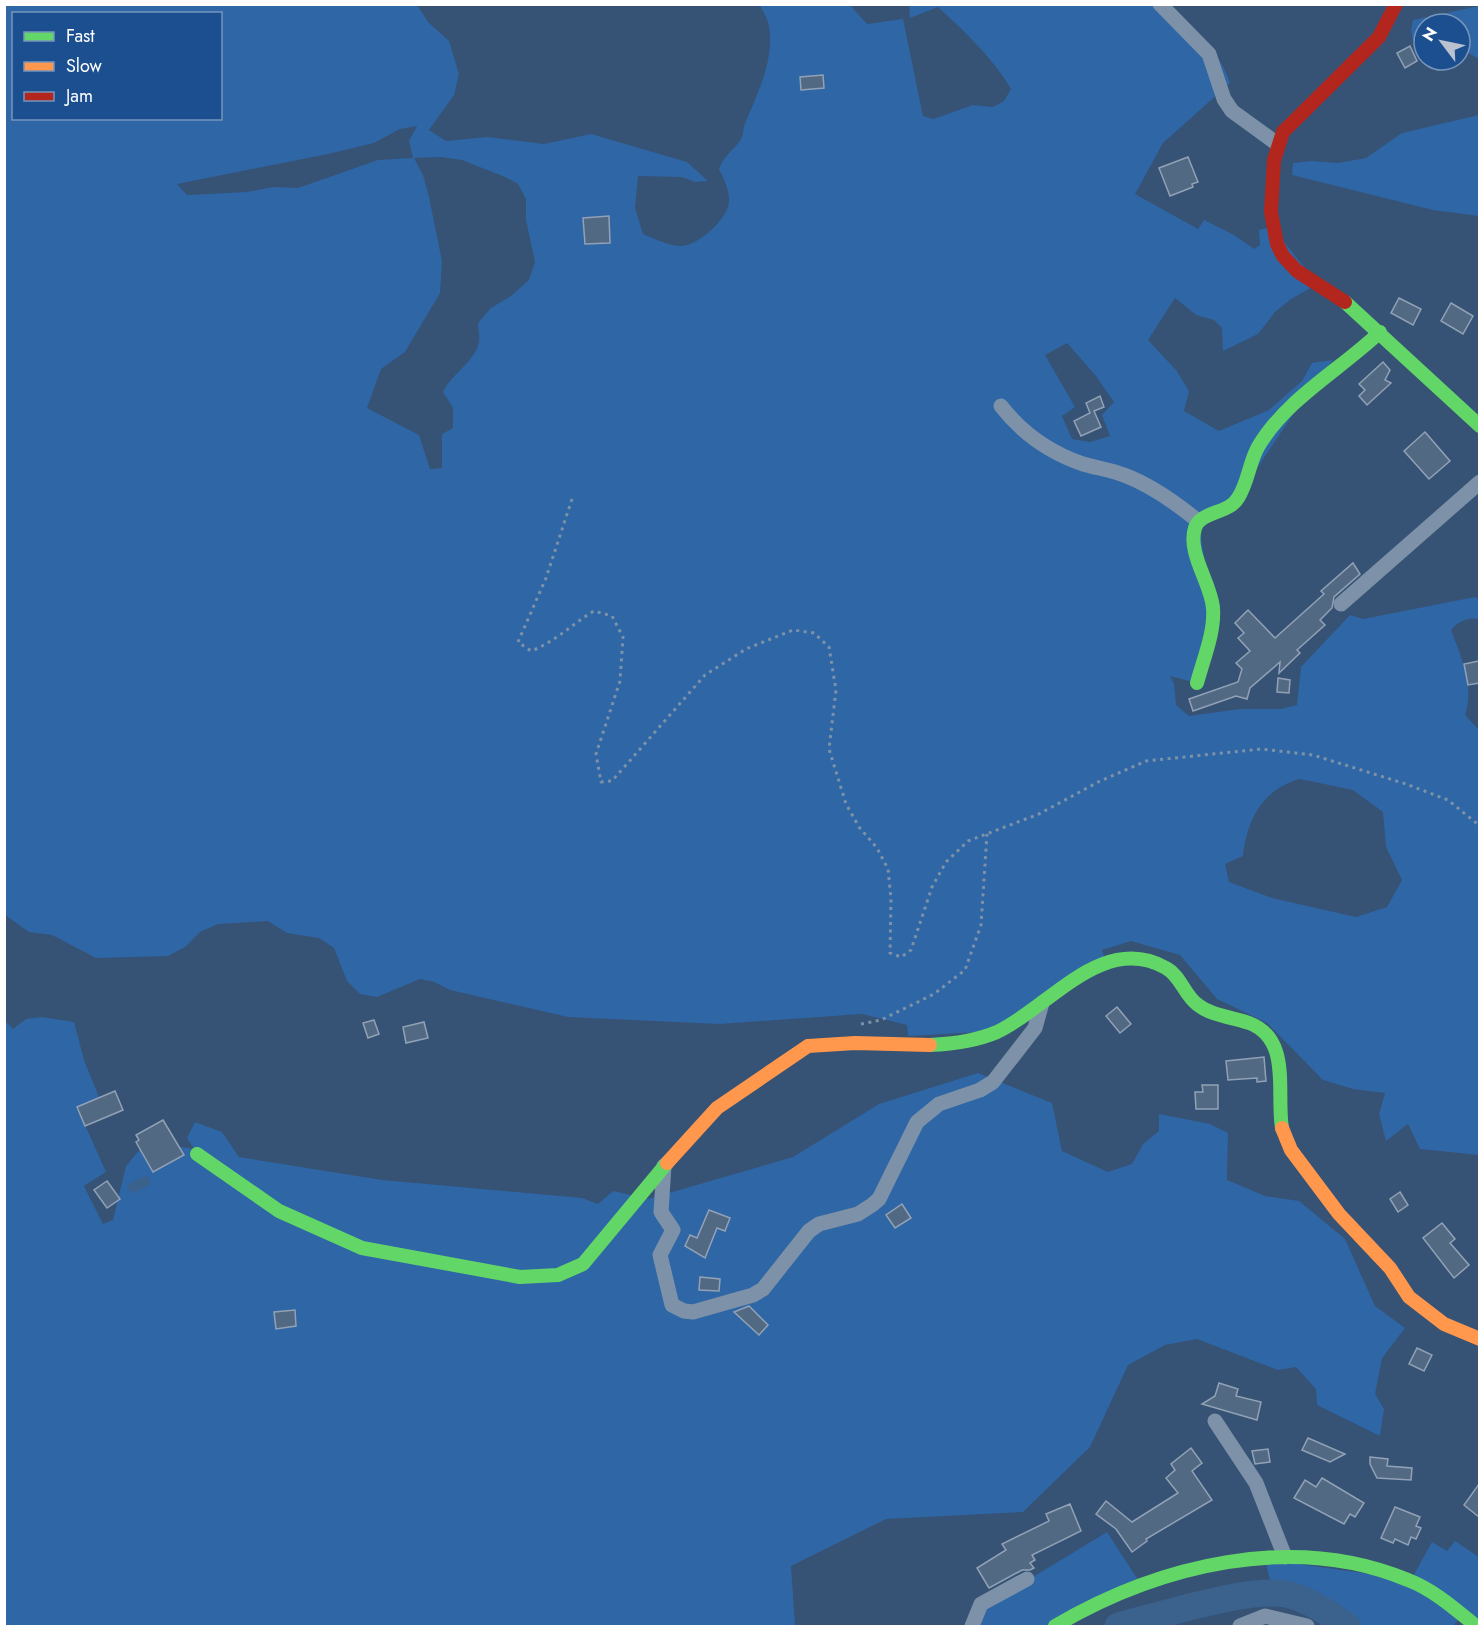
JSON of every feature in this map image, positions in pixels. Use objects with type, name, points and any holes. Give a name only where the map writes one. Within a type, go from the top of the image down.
[{"type":"street","points":[[1160,4],[1209,54],[1224,99],[1232,111],[1276,143]]},
{"type":"street","points":[[1396,4],[1379,37],[1294,119],[1276,143],[1272,165],[1272,227],[1283,255],[1294,269],[1348,304],[1479,426]]},
{"type":"street","points":[[1197,683],[1213,621],[1213,606],[1194,543],[1193,532],[1198,521],[1226,510],[1238,499],[1244,489],[1251,459],[1271,429],[1293,404],[1380,332]]},
{"type":"street","points":[[1001,406],[1021,429],[1037,441],[1066,457],[1122,474],[1148,486],[1198,521]]},
{"type":"street","points":[[1341,604],[1479,482]]},
{"type":"street","points":[[197,1154],[279,1211],[362,1248],[390,1255],[520,1277],[558,1275],[583,1264],[664,1166],[717,1108],[808,1046],[824,1043],[923,1047],[950,1044],[997,1031],[1114,959],[1138,959],[1164,967],[1176,975],[1189,997],[1200,1007],[1214,1014],[1262,1029],[1273,1044],[1278,1061],[1281,1119],[1291,1150],[1342,1217],[1395,1274],[1411,1300],[1453,1328],[1479,1339]]},
{"type":"street","points":[[664,1166],[661,1212],[673,1230],[660,1255],[672,1305],[684,1311],[693,1312],[753,1295],[773,1278],[809,1231],[830,1220],[858,1214],[879,1199],[917,1122],[939,1104],[980,1090],[993,1082],[1035,1028],[1042,1003]]},
{"type":"street","points":[[1215,1421],[1256,1484],[1286,1557]]},
{"type":"street","points":[[1055,1626],[1096,1602],[1170,1577],[1209,1567],[1286,1557],[1355,1562],[1386,1570],[1434,1594],[1457,1621],[1476,1626]]},
{"type":"street","points":[[972,1626],[981,1604],[1027,1579]]},
{"type":"street","points":[[1240,1626],[1265,1616],[1307,1626]]},
{"type":"path","points":[[572,499],[546,578],[518,642],[531,651],[551,644],[571,625],[594,611],[612,616],[623,637],[620,681],[596,754],[601,782],[612,781],[705,675],[746,649],[793,630],[814,633],[829,647],[836,690],[829,749],[846,804],[860,827],[877,848],[888,869],[891,899],[890,953],[901,957],[911,950],[932,887],[946,862],[968,841],[1039,814],[1100,781],[1146,760],[1261,749],[1313,755],[1406,784],[1448,800],[1479,826]]},
{"type":"path","points":[[858,1024],[881,1020],[934,994],[965,969],[981,925],[987,834]]},
{"type":"shaded area","points":[[4,5],[417,5],[428,22],[449,41],[459,74],[454,95],[429,130],[446,141],[487,137],[544,144],[591,134],[687,162],[708,181],[695,182],[682,177],[638,176],[635,208],[643,234],[680,246],[703,237],[718,223],[728,207],[728,192],[719,169],[742,137],[768,60],[770,34],[768,22],[760,5],[850,5],[867,24],[903,19],[923,116],[933,119],[973,105],[993,107],[1004,101],[1011,89],[987,56],[938,7],[910,18],[909,5],[1162,5],[1211,49],[1219,59],[1230,83],[1163,143],[1135,194],[1198,229],[1204,220],[1234,235],[1254,249],[1260,245],[1259,230],[1272,227],[1318,284],[1291,299],[1275,312],[1258,334],[1223,351],[1222,328],[1214,320],[1196,315],[1175,298],[1148,340],[1176,370],[1189,391],[1184,411],[1219,431],[1269,410],[1302,381],[1312,363],[1333,360],[1310,389],[1243,489],[1198,521],[1210,590],[1197,683],[1170,676],[1174,684],[1176,705],[1189,716],[1240,709],[1281,709],[1297,705],[1301,667],[1350,615],[1363,619],[1475,597],[1479,599],[1479,619],[1464,620],[1451,630],[1468,683],[1468,704],[1465,715],[1479,730],[1479,1155],[1420,1149],[1408,1124],[1386,1141],[1379,1114],[1385,1093],[1353,1089],[1323,1080],[1267,1023],[1217,999],[1180,955],[1131,941],[1102,950],[1106,963],[997,1031],[908,1036],[907,1025],[862,1014],[719,1024],[568,1017],[450,990],[434,982],[420,979],[377,997],[360,994],[347,981],[334,948],[319,938],[287,933],[268,921],[218,924],[200,932],[185,947],[168,956],[96,958],[52,935],[29,932],[5,915]],"holes":[[[417,126],[409,141],[413,158],[378,160],[298,188],[273,187],[247,192],[187,195],[177,184],[374,143],[400,129]],[[441,157],[462,160],[518,184],[526,199],[526,220],[535,262],[529,280],[511,296],[491,308],[478,323],[477,349],[443,392],[453,408],[453,428],[442,434],[442,468],[430,469],[419,435],[367,408],[381,369],[405,352],[440,293],[442,261],[429,197],[423,175],[414,158]],[[1067,343],[1096,376],[1114,402],[1102,415],[1110,436],[1090,442],[1072,439],[1062,416],[1075,407],[1045,355]],[[1300,779],[1353,790],[1383,812],[1386,847],[1402,880],[1387,907],[1356,917],[1272,898],[1229,882],[1225,864],[1243,856],[1248,830],[1259,807],[1276,790]]]},
{"type":"shaded area","points":[[1479,6],[1479,59],[1472,55],[1472,12],[1451,12]]},
{"type":"shaded area","points":[[1479,115],[1479,216],[1433,210],[1292,175],[1293,163],[1311,161],[1338,163],[1366,158],[1402,133]]},
{"type":"shaded area","points":[[42,1017],[74,1022],[84,1060],[99,1097],[77,1107],[106,1172],[84,1186],[103,1224],[113,1220],[126,1166],[146,1142],[194,1149],[187,1138],[195,1122],[222,1132],[239,1157],[382,1180],[582,1198],[598,1204],[613,1191],[648,1199],[793,1157],[879,1104],[978,1073],[1052,1103],[1062,1151],[1108,1172],[1132,1164],[1143,1144],[1159,1131],[1159,1114],[1210,1124],[1228,1133],[1227,1180],[1265,1196],[1299,1201],[1345,1239],[1375,1306],[1405,1328],[1382,1358],[1375,1394],[1384,1409],[1380,1436],[1317,1405],[1316,1389],[1296,1367],[1278,1370],[1197,1339],[1165,1345],[1128,1365],[1090,1447],[1023,1512],[886,1519],[791,1566],[795,1626],[5,1626],[5,1021],[13,1029],[26,1019]]},
{"type":"shaded area","points":[[147,1175],[151,1184],[132,1194],[127,1185]]},
{"type":"shaded area","points":[[1107,1532],[1142,1586],[1055,1626],[972,1626],[977,1611]]},
{"type":"shaded area","points":[[1455,1541],[1479,1557],[1479,1626],[1462,1616],[1453,1626],[1362,1626],[1337,1610],[1301,1593],[1281,1588],[1272,1589],[1265,1559],[1411,1580],[1432,1542],[1447,1551]]},
{"type":"building","points":[[1410,46],[1412,64],[1405,68],[1397,53]]},
{"type":"building","points":[[823,75],[824,88],[801,90],[800,77]]},
{"type":"building","points":[[1188,157],[1198,182],[1192,184],[1193,187],[1170,196],[1159,168]]},
{"type":"building","points":[[609,216],[610,243],[585,244],[583,218]]},
{"type":"building","points":[[1399,298],[1421,309],[1413,325],[1391,313]]},
{"type":"building","points":[[1451,303],[1473,316],[1463,334],[1441,321]]},
{"type":"building","points":[[1383,362],[1390,370],[1385,380],[1391,383],[1367,405],[1359,396],[1365,390],[1359,384]]},
{"type":"building","points":[[1100,396],[1104,407],[1094,411],[1101,427],[1081,436],[1074,421],[1090,413],[1086,403]]},
{"type":"building","points":[[1425,432],[1450,461],[1429,479],[1404,451]]},
{"type":"building","points":[[1353,563],[1360,574],[1334,597],[1332,608],[1320,620],[1325,625],[1297,650],[1300,653],[1279,673],[1280,662],[1250,688],[1247,699],[1236,696],[1193,711],[1189,699],[1238,682],[1242,669],[1236,663],[1250,651],[1238,638],[1244,633],[1235,623],[1248,610],[1275,638],[1324,594],[1321,591]]},
{"type":"building","points":[[1479,661],[1479,683],[1468,685],[1464,664]]},
{"type":"building","points":[[1278,678],[1290,680],[1289,693],[1277,692]]},
{"type":"building","points":[[1117,1007],[1131,1024],[1120,1033],[1106,1016]]},
{"type":"building","points":[[374,1020],[379,1034],[368,1038],[363,1023]]},
{"type":"building","points":[[424,1022],[428,1038],[406,1043],[403,1027]]},
{"type":"building","points":[[1264,1057],[1266,1081],[1257,1082],[1257,1078],[1228,1080],[1226,1061]]},
{"type":"building","points":[[1202,1085],[1218,1085],[1218,1109],[1196,1109],[1195,1092],[1203,1092]]},
{"type":"building","points":[[115,1091],[123,1110],[85,1126],[77,1107]]},
{"type":"building","points":[[163,1120],[184,1155],[153,1172],[136,1142],[139,1140],[136,1135]]},
{"type":"building","points":[[107,1181],[120,1199],[107,1208],[94,1190]]},
{"type":"building","points":[[1400,1192],[1408,1205],[1398,1212],[1390,1199]]},
{"type":"building","points":[[902,1204],[911,1218],[895,1228],[886,1215]]},
{"type":"building","points":[[709,1210],[730,1218],[725,1231],[717,1228],[705,1258],[685,1246],[690,1235],[697,1238]]},
{"type":"building","points":[[1442,1223],[1455,1239],[1450,1243],[1469,1265],[1454,1278],[1423,1238]]},
{"type":"building","points":[[700,1277],[720,1279],[719,1291],[699,1290]]},
{"type":"building","points":[[749,1306],[768,1325],[759,1335],[734,1312]]},
{"type":"building","points":[[295,1310],[296,1326],[276,1329],[274,1312]]},
{"type":"building","points":[[1417,1348],[1432,1355],[1424,1371],[1409,1364]]},
{"type":"building","points":[[1219,1383],[1238,1389],[1236,1396],[1261,1402],[1257,1420],[1202,1404],[1215,1396]]},
{"type":"building","points":[[1308,1438],[1345,1454],[1330,1462],[1302,1450]]},
{"type":"building","points":[[1191,1448],[1202,1463],[1192,1471],[1212,1500],[1146,1539],[1147,1541],[1132,1552],[1116,1529],[1096,1514],[1106,1501],[1132,1522],[1178,1493],[1166,1478],[1175,1470],[1171,1464]]},
{"type":"building","points":[[1268,1449],[1270,1462],[1255,1464],[1252,1451]]},
{"type":"building","points":[[1370,1457],[1388,1459],[1387,1466],[1412,1468],[1411,1480],[1377,1478],[1370,1464]]},
{"type":"building","points":[[1322,1478],[1364,1503],[1355,1517],[1350,1514],[1344,1524],[1294,1498],[1305,1480],[1316,1487]]},
{"type":"building","points":[[1479,1484],[1479,1517],[1464,1505]]},
{"type":"building","points":[[1070,1504],[1081,1531],[1032,1555],[1035,1560],[1030,1563],[1034,1568],[1022,1570],[989,1588],[977,1568],[1006,1550],[1002,1544],[1049,1521],[1046,1514]]},
{"type":"building","points":[[1395,1507],[1420,1517],[1416,1526],[1421,1528],[1416,1539],[1411,1537],[1408,1545],[1395,1539],[1393,1543],[1381,1538]]},
{"type":"waterway","points":[[1118,1626],[1230,1598],[1274,1593],[1290,1595],[1305,1601],[1327,1612],[1347,1626]]},
{"type":"traffic: fast","points":[[1345,302],[1480,426]]},
{"type":"traffic: fast","points":[[1197,683],[1213,617],[1211,598],[1194,548],[1193,538],[1198,522],[1228,507],[1238,498],[1258,447],[1283,414],[1380,332]]},
{"type":"traffic: fast","points":[[930,1045],[964,1042],[997,1032],[1098,966],[1120,959],[1142,959],[1171,971],[1193,1001],[1204,1009],[1249,1023],[1263,1031],[1277,1054],[1282,1128]]},
{"type":"traffic: fast","points":[[197,1154],[279,1211],[362,1248],[520,1277],[558,1275],[583,1264],[667,1163]]},
{"type":"traffic: fast","points":[[1055,1626],[1138,1586],[1182,1572],[1227,1562],[1273,1557],[1319,1558],[1364,1566],[1408,1580],[1435,1594],[1476,1626]]},
{"type":"traffic: slow","points":[[667,1163],[717,1108],[808,1046],[855,1043],[930,1045]]},
{"type":"traffic: slow","points":[[1282,1128],[1291,1150],[1339,1214],[1390,1268],[1409,1297],[1444,1324],[1480,1339]]},
{"type":"traffic: jam","points":[[1345,302],[1297,271],[1283,256],[1277,244],[1271,212],[1274,160],[1283,132],[1379,37],[1396,4]]}]
